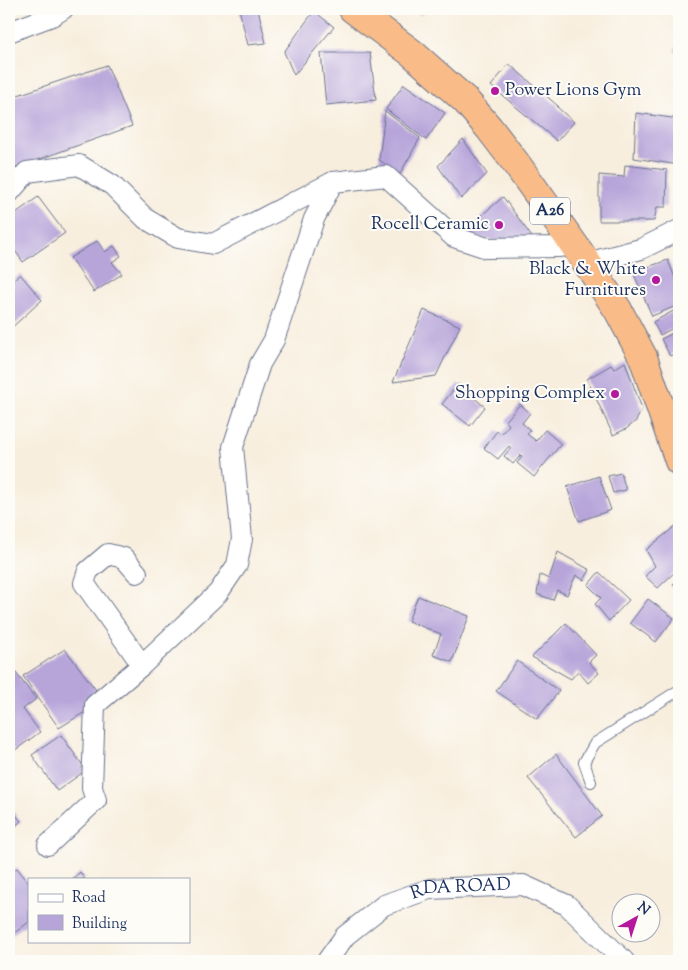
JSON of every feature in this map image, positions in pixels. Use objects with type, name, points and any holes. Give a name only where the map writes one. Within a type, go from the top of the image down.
[{"type":"highway","name":"A26","points":[[353,9],[412,53],[465,100],[510,155],[581,254],[618,310],[643,357],[679,461]]},
{"type":"street","points":[[9,32],[52,16],[63,9]]},
{"type":"street","points":[[9,193],[27,172],[78,165],[112,185],[146,220],[178,238],[213,244],[333,182],[386,176],[454,237],[487,248],[558,247],[581,254],[640,249],[679,230]]},
{"type":"street","points":[[48,845],[96,800],[92,788],[95,705],[142,665],[218,593],[237,565],[242,539],[233,447],[260,364],[274,340],[314,220],[333,182]]},
{"type":"street","points":[[137,573],[124,558],[108,554],[88,571],[84,583],[142,665]]},
{"type":"street","name":"RDA ROAD","points":[[327,961],[344,936],[384,905],[429,889],[523,885],[566,905],[624,961]]},
{"type":"lane","points":[[591,782],[584,762],[594,743],[679,690]]},
{"type":"building","points":[[239,9],[258,9],[266,43],[248,45]]},
{"type":"building","points":[[413,9],[427,9],[421,15]]},
{"type":"building","points":[[314,11],[334,27],[294,75],[284,52]]},
{"type":"building","points":[[679,43],[679,54],[674,51]]},
{"type":"building","points":[[321,53],[370,53],[376,100],[326,105]]},
{"type":"building","points":[[509,64],[574,122],[557,141],[491,86]]},
{"type":"building","points":[[107,65],[132,126],[9,170],[9,98]]},
{"type":"building","points":[[404,84],[445,113],[426,140],[386,109]]},
{"type":"building","points":[[385,111],[420,138],[400,174],[379,160]]},
{"type":"building","points":[[636,113],[679,119],[679,165],[634,158]]},
{"type":"building","points":[[463,139],[487,174],[461,199],[438,166]]},
{"type":"building","points":[[625,165],[667,170],[666,207],[657,207],[654,221],[599,221],[599,175],[624,177]]},
{"type":"building","points":[[38,197],[65,233],[23,262],[9,242],[9,218]]},
{"type":"building","name":"Rocell Ceramic","points":[[503,197],[534,240],[514,243],[468,236],[483,214]]},
{"type":"building","points":[[97,241],[105,252],[114,246],[121,256],[112,262],[122,274],[94,292],[70,258]]},
{"type":"building","name":"Black & White Furnitures","points":[[668,260],[679,288],[679,305],[652,316],[633,272]]},
{"type":"building","points":[[20,274],[42,300],[9,330],[9,284]]},
{"type":"building","points":[[679,308],[679,325],[660,335],[653,322]]},
{"type":"building","points":[[424,310],[460,326],[436,376],[393,382]]},
{"type":"building","points":[[679,330],[679,351],[670,356],[661,339]]},
{"type":"building","name":"Shopping Complex","points":[[625,362],[642,409],[636,421],[626,429],[613,435],[587,379],[611,365],[614,369]]},
{"type":"building","points":[[458,384],[485,407],[470,426],[442,404]]},
{"type":"building","points":[[520,404],[530,413],[522,423],[530,430],[527,434],[536,441],[545,430],[561,444],[534,477],[517,463],[522,457],[521,455],[513,464],[504,456],[511,448],[509,446],[498,459],[484,448],[497,431],[501,434],[509,425],[506,421]]},
{"type":"building","points":[[621,473],[626,490],[613,493],[608,476]]},
{"type":"building","points":[[599,476],[611,510],[579,521],[567,487]]},
{"type":"building","points":[[679,523],[679,568],[658,588],[645,576],[655,566],[646,550]]},
{"type":"building","points":[[558,552],[590,570],[584,580],[576,575],[567,595],[557,590],[553,600],[537,594],[540,575],[549,579]]},
{"type":"building","points":[[599,572],[629,600],[609,621],[595,604],[601,598],[588,585]]},
{"type":"building","points":[[679,578],[679,594],[673,584]]},
{"type":"building","points":[[418,596],[469,616],[452,662],[433,655],[441,634],[408,621]]},
{"type":"building","points":[[648,599],[674,618],[656,642],[630,623]]},
{"type":"building","points":[[566,623],[596,655],[589,662],[599,673],[588,683],[578,671],[571,679],[532,657]]},
{"type":"building","points":[[65,649],[96,690],[85,712],[59,728],[23,676]]},
{"type":"building","points":[[517,661],[559,691],[537,719],[496,691]]},
{"type":"building","points":[[9,664],[36,699],[23,709],[40,732],[14,751],[9,745]]},
{"type":"building","points":[[61,735],[86,770],[57,791],[32,755]]},
{"type":"building","points":[[556,754],[602,816],[576,837],[528,778]]},
{"type":"building","points":[[9,807],[21,821],[9,832]]},
{"type":"building","points":[[17,868],[28,882],[28,923],[9,937],[9,874]]},
{"type":"building","points":[[80,872],[84,878],[73,878]]},
{"type":"place","name":"Power Lions Gym","points":[[495,91]]},
{"type":"place","name":"Rocell Ceramic","points":[[499,225]]},
{"type":"place","name":"Black & White Furnitures","points":[[656,280]]},
{"type":"place","name":"Shopping Complex","points":[[615,394]]}]
